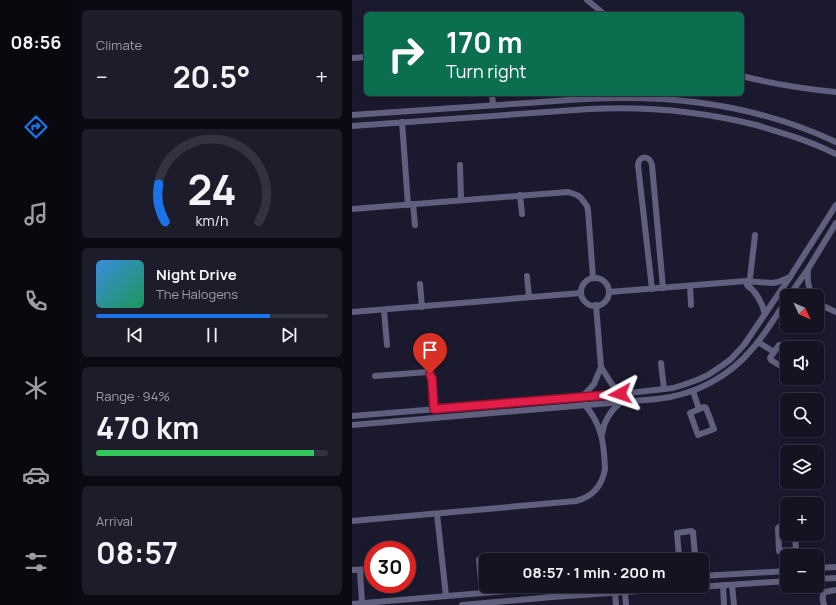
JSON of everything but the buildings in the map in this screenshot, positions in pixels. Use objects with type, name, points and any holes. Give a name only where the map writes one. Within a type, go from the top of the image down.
[{"type":"street","points":[[587,0],[602,12]]},
{"type":"street","points":[[352,58],[364,57]]},
{"type":"street","points":[[744,76],[789,86],[836,92]]},
{"type":"street","points":[[492,96],[493,105]]},
{"type":"street","points":[[352,116],[493,105],[642,98],[688,101],[729,107],[771,118],[836,142]]},
{"type":"street","points":[[515,104],[516,114]]},
{"type":"street","points":[[352,126],[613,108],[644,108],[682,111],[727,118],[804,140],[836,154]]},
{"type":"street","points":[[402,122],[410,205],[415,225]]},
{"type":"street","points":[[652,289],[638,165],[641,158],[645,157],[651,160],[652,165],[663,288]]},
{"type":"street","points":[[460,165],[462,200]]},
{"type":"street","points":[[352,209],[568,192],[577,195],[587,206],[593,278]]},
{"type":"street","points":[[520,195],[522,214]]},
{"type":"street","points":[[352,416],[620,394],[683,386],[697,380],[715,371],[731,359],[744,345],[836,205]]},
{"type":"street","points":[[794,289],[836,223]]},
{"type":"street","points":[[755,235],[750,284],[764,308],[765,314]]},
{"type":"street","points":[[808,268],[810,289]]},
{"type":"street","points":[[527,276],[528,297]]},
{"type":"street","points":[[609,292],[740,282],[750,284],[772,283],[790,277]]},
{"type":"street","points":[[593,278],[600,278],[603,280],[608,285],[609,292],[607,299],[596,306],[586,302],[581,293],[584,283],[593,278]]},
{"type":"street","points":[[420,284],[422,306]]},
{"type":"street","points":[[690,286],[691,305]]},
{"type":"street","points":[[352,312],[581,293]]},
{"type":"street","points":[[582,397],[594,384],[601,368],[596,306]]},
{"type":"street","points":[[824,306],[836,312]]},
{"type":"street","points":[[384,310],[387,345]]},
{"type":"street","points":[[352,425],[665,398],[693,391],[711,383],[730,371],[746,357],[780,311]]},
{"type":"street","points":[[758,342],[774,352]]},
{"type":"street","points":[[780,345],[770,357],[770,359],[780,365]]},
{"type":"street","points":[[661,363],[664,389]]},
{"type":"street","points":[[601,368],[620,394]]},
{"type":"street","points":[[375,376],[428,372],[432,379],[434,409]]},
{"type":"street","points":[[693,391],[699,409]]},
{"type":"street","points":[[557,399],[558,407]]},
{"type":"street","points":[[352,522],[576,501],[586,498],[598,488],[604,474],[602,435],[605,422],[611,411],[620,402]]},
{"type":"street","points":[[585,405],[597,422],[602,435]]},
{"type":"street","points":[[706,408],[714,428],[699,435],[690,414],[691,412],[699,409],[706,408]]},
{"type":"street","points":[[436,514],[446,596]]},
{"type":"street","points":[[780,527],[778,529],[780,551]]},
{"type":"street","points":[[692,531],[695,555],[686,558],[679,555],[677,533],[692,531]]},
{"type":"street","points":[[824,568],[836,567]]},
{"type":"street","points":[[352,570],[364,570]]},
{"type":"street","points":[[360,570],[362,603]]},
{"type":"street","points":[[709,576],[780,570]]},
{"type":"street","points":[[824,579],[834,578],[834,590],[823,593],[824,605]]},
{"type":"street","points":[[709,586],[780,582]]},
{"type":"street","points":[[722,585],[724,605]]},
{"type":"street","points":[[732,585],[734,605]]},
{"type":"street","points":[[352,604],[482,593]]},
{"type":"street","points":[[552,593],[552,598]]},
{"type":"street","points":[[462,605],[518,603],[552,598],[615,593],[616,605]]},
{"type":"street","points":[[624,593],[626,605]]},
{"type":"route","points":[[430,374],[432,379],[434,409],[620,394]]}]
